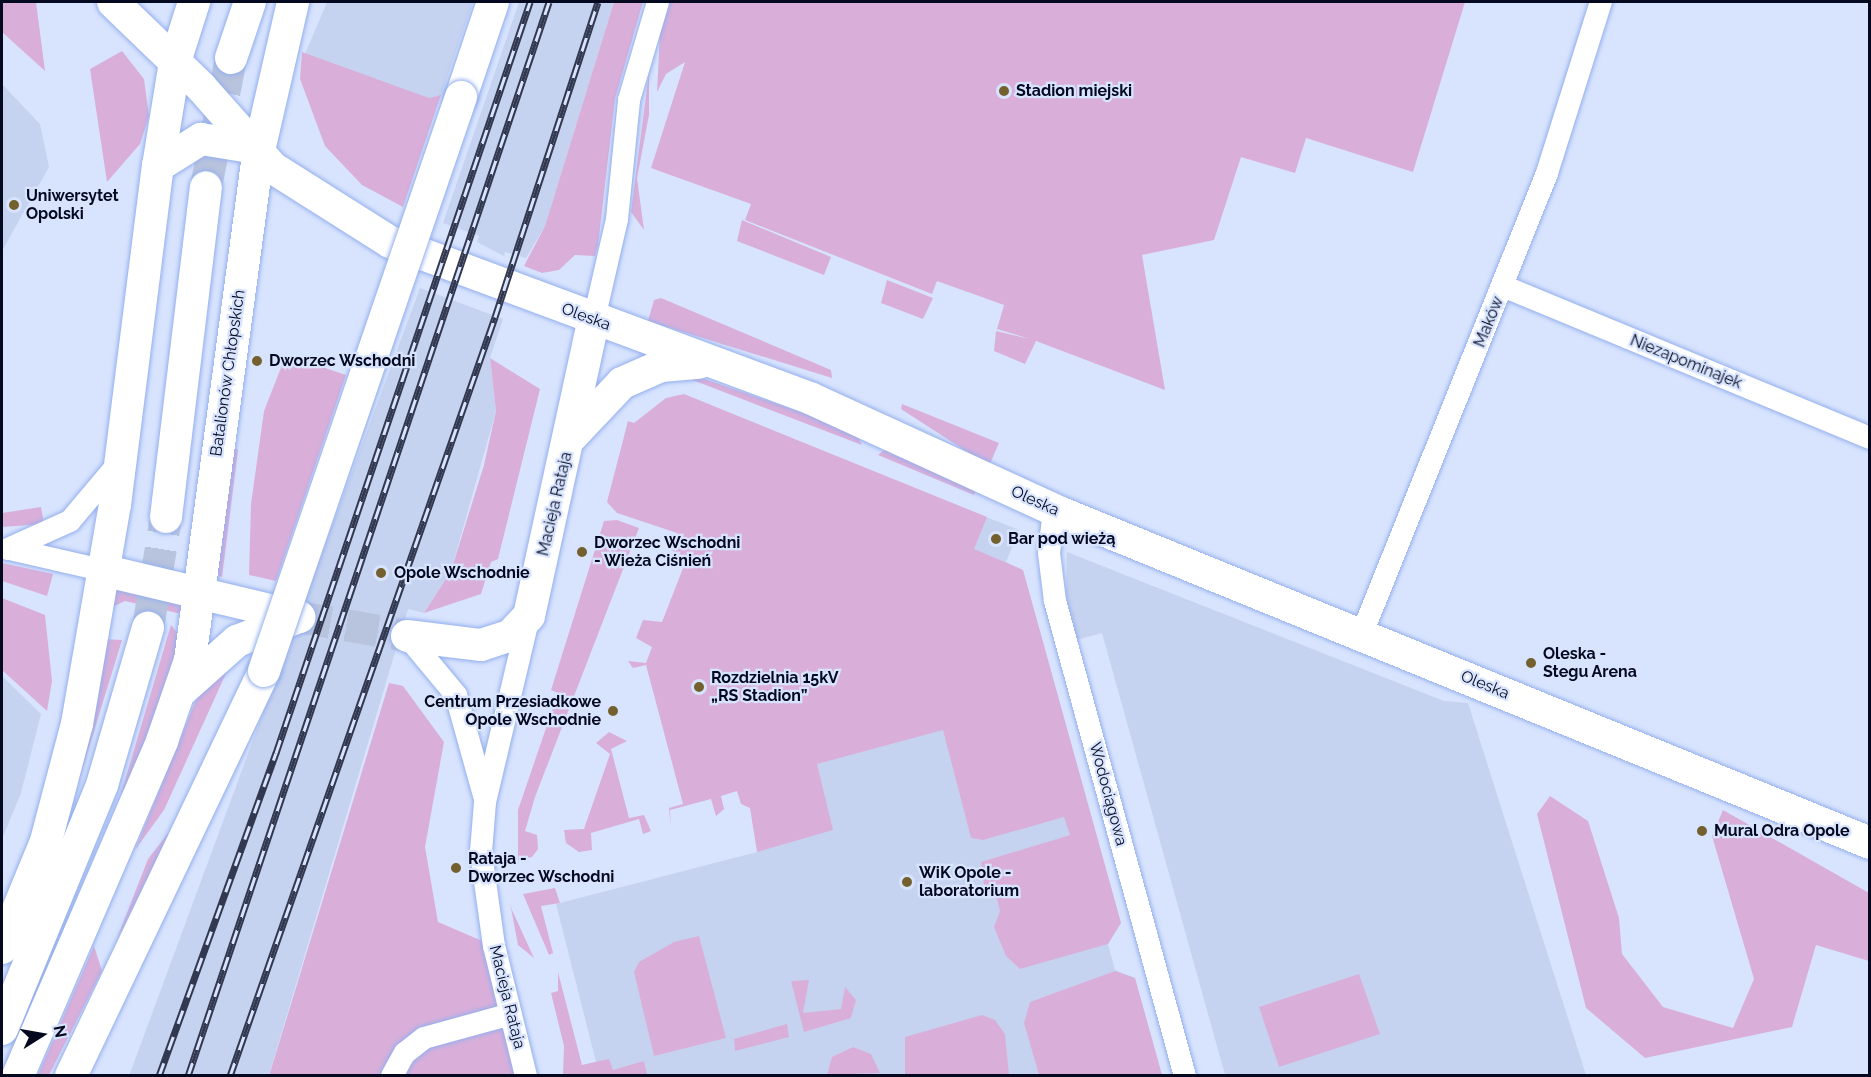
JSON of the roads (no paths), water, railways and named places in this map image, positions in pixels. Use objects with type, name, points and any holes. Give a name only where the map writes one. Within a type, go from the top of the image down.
[{"type":"main road","points":[[113,2],[175,62]]},
{"type":"main road","points":[[2,948],[58,801],[121,459],[158,166],[175,62],[194,2]]},
{"type":"main road","points":[[231,57],[250,2]]},
{"type":"main road","name":"Batalionów Chłopskich","points":[[182,691],[197,628],[199,590],[254,151],[293,2]]},
{"type":"main road","points":[[70,1076],[264,671],[493,2]]},
{"type":"main road","name":"Oleska","points":[[175,62],[254,151],[316,201],[390,242],[703,363],[822,404],[1054,510],[1869,843]]},
{"type":"main road","points":[[158,166],[201,139],[254,151]]},
{"type":"main road","points":[[165,516],[206,187]]},
{"type":"main road","name":"Macieja Rataja","points":[[529,616],[571,436],[594,319]]},
{"type":"main road","points":[[571,436],[622,383],[661,366],[703,363]]},
{"type":"main road","points":[[18,1076],[182,691],[237,641],[299,617],[199,590],[102,570]]},
{"type":"main road","points":[[406,636],[480,645],[511,635],[529,616]]},
{"type":"main road","points":[[2,1029],[102,785],[148,628]]},
{"type":"street","points":[[594,319],[617,219],[629,99],[658,2]]},
{"type":"street","name":"Maków","points":[[1361,636],[1503,286],[1578,82],[1600,2]]},
{"type":"street","name":"Niezapominajek","points":[[1503,286],[1869,438]]},
{"type":"street","points":[[5,548],[70,521],[121,459]]},
{"type":"street","name":"Wodociągowa","points":[[1054,510],[1049,553],[1055,601],[1185,1076]]},
{"type":"street","points":[[5,548],[102,570]]},
{"type":"street","name":"Macieja Rataja","points":[[526,1076],[483,884],[485,802],[529,616]]},
{"type":"street","points":[[406,636],[456,695],[485,802]]},
{"type":"street","points":[[392,1076],[405,1053],[424,1038],[511,1014]]},
{"type":"tunnel","points":[[206,187],[231,58]]},
{"type":"tunnel","points":[[148,628],[166,517]]},
{"type":"tunnel","points":[[299,617],[407,636]]},
{"type":"railway","points":[[159,1076],[276,753],[530,2]]},
{"type":"railway","points":[[188,1076],[549,2]]},
{"type":"railway","points":[[230,1076],[495,317],[598,2]]},
{"type":"place","name":"Stadion miejski","points":[[1004,91]]},
{"type":"place","name":"Uniwersytet Opolski","points":[[14,205]]},
{"type":"place","name":"Dworzec Wschodni","points":[[257,361]]},
{"type":"place","name":"Bar pod wieżą","points":[[996,539]]},
{"type":"place","name":"Dworzec Wschodni - Wieża Ciśnień","points":[[582,552]]},
{"type":"place","name":"Opole Wschodnie","points":[[381,573]]},
{"type":"place","name":"Oleska - Stegu Arena","points":[[1531,663]]},
{"type":"place","name":"Rozdzielnia 15kV „RS Stadion”","points":[[699,687]]},
{"type":"place","name":"Centrum Przesiadkowe Opole Wschodnie","points":[[613,711]]},
{"type":"place","name":"Mural Odra Opole","points":[[1702,831]]},
{"type":"place","name":"Rataja - Dworzec Wschodni","points":[[456,868]]},
{"type":"place","name":"WiK Opole - laboratorium","points":[[907,882]]}]
